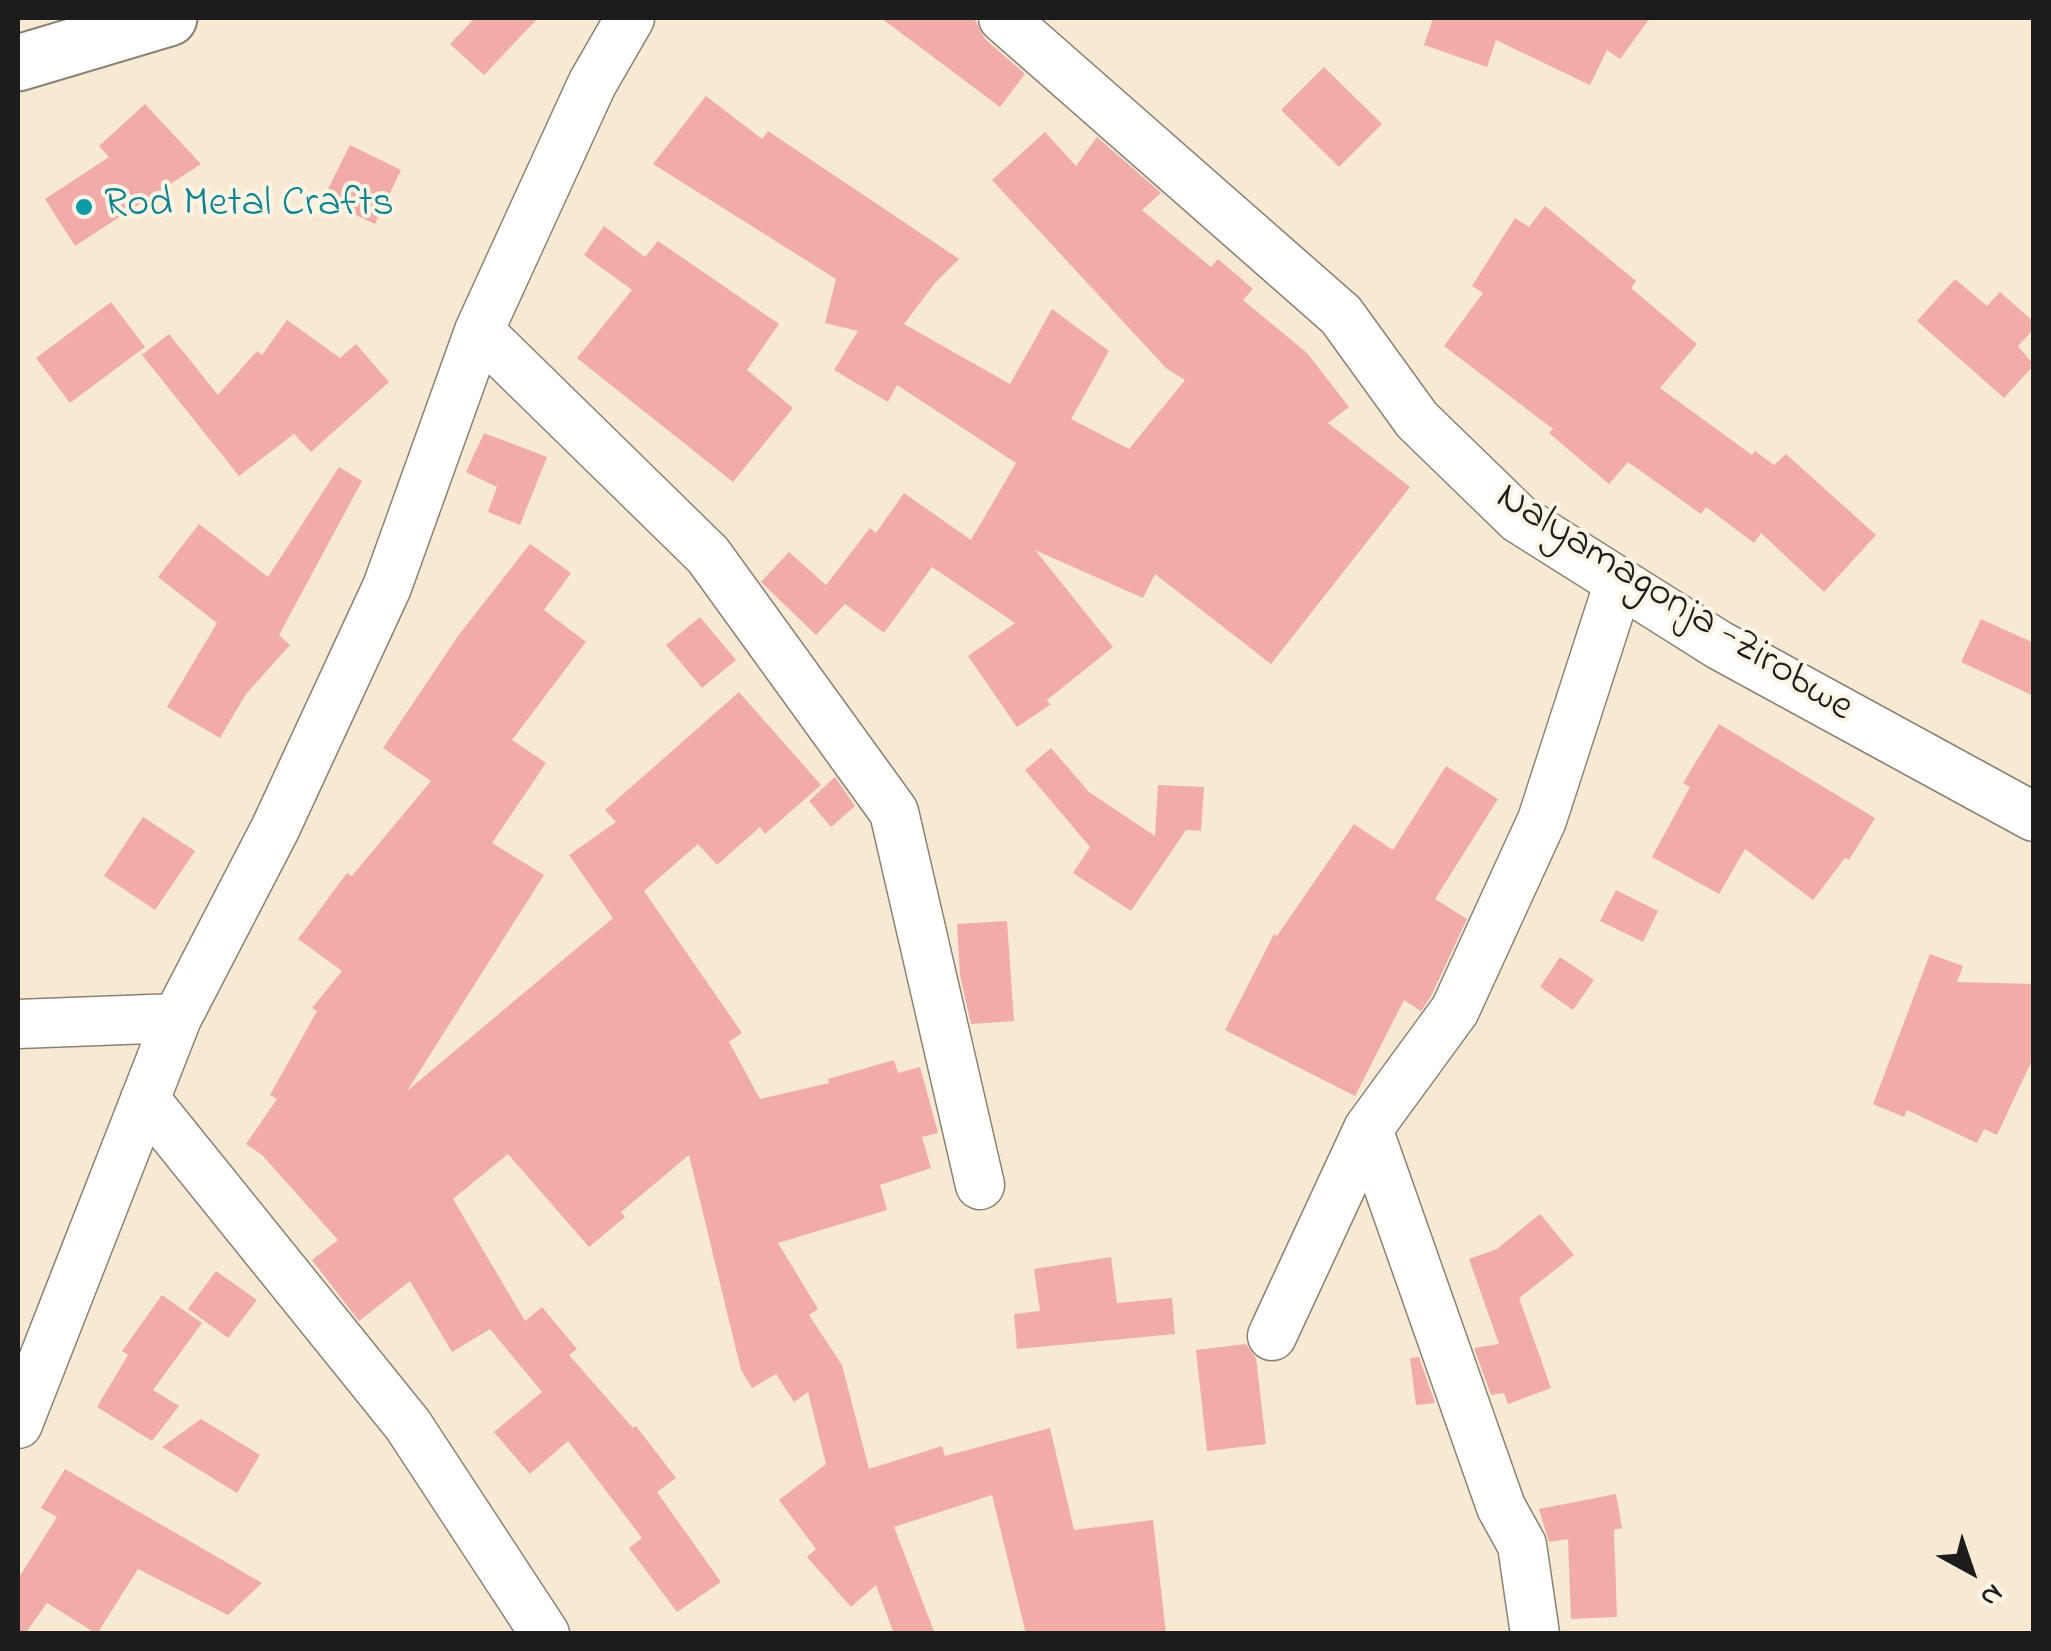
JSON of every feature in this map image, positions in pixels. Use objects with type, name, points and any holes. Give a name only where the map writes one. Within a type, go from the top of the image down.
[{"type":"main road","points":[[18,62],[169,18]]},
{"type":"street","points":[[18,1424],[177,1018],[275,829],[386,587],[479,331],[592,84],[630,18]]},
{"type":"street","name":"Nalyamagonja -Zirobwe","points":[[1003,18],[1340,315],[1417,420],[1519,519],[1719,645],[2034,817]]},
{"type":"street","points":[[479,331],[708,555],[894,812],[980,1185]]},
{"type":"street","points":[[1272,1336],[1368,1129],[1455,1010],[1542,820],[1619,582]]},
{"type":"street","points":[[18,1024],[177,1018]]},
{"type":"street","points":[[145,1100],[408,1425],[545,1634]]},
{"type":"street","points":[[1368,1129],[1501,1507],[1522,1544],[1534,1634]]},
{"type":"building","points":[[475,18],[538,18],[484,75],[450,44]]},
{"type":"building","points":[[881,18],[974,18],[985,39],[1025,74],[1000,107]]},
{"type":"building","points":[[1433,18],[1650,18],[1620,59],[1607,50],[1590,85],[1496,40],[1487,67],[1424,45]]},
{"type":"building","points":[[1324,67],[1382,124],[1339,167],[1281,110]]},
{"type":"building","points":[[706,96],[762,139],[768,131],[959,259],[904,324],[1010,384],[1052,309],[1109,351],[1071,419],[1129,449],[1185,380],[1166,368],[992,180],[1045,132],[1076,166],[1097,137],[1161,193],[1142,210],[1211,267],[1218,259],[1253,289],[1243,300],[1307,353],[1349,407],[1328,423],[1410,487],[1271,664],[1155,574],[1143,598],[1035,550],[1113,647],[1047,700],[1050,705],[1017,727],[968,656],[1015,623],[932,567],[884,633],[845,604],[816,635],[761,582],[789,552],[826,585],[870,528],[876,533],[904,493],[971,540],[1016,463],[897,385],[888,402],[834,370],[858,331],[825,323],[836,279],[653,164]]},
{"type":"building","points":[[145,104],[201,164],[75,246],[45,199],[109,157],[99,146]]},
{"type":"building","points":[[350,145],[401,170],[375,224],[323,199]]},
{"type":"building","points":[[1545,206],[1636,281],[1631,288],[1697,344],[1660,388],[1752,455],[1755,451],[1774,465],[1786,454],[1876,535],[1824,592],[1761,533],[1754,543],[1706,507],[1701,514],[1628,462],[1609,484],[1549,433],[1553,429],[1444,346],[1483,293],[1472,286],[1515,218],[1529,227]]},
{"type":"building","points":[[604,226],[645,257],[658,241],[779,324],[747,370],[793,408],[733,482],[577,358],[632,290],[584,255]]},
{"type":"building","points":[[1955,279],[1987,306],[2000,292],[2034,322],[2034,329],[2018,346],[2034,365],[2004,398],[1917,321]]},
{"type":"building","points":[[111,302],[145,347],[70,403],[36,358]]},
{"type":"building","points":[[287,320],[340,358],[356,344],[389,382],[311,452],[294,434],[239,476],[142,355],[169,334],[218,395],[257,351],[262,355]]},
{"type":"building","points":[[484,433],[547,457],[520,525],[488,512],[497,487],[466,472]]},
{"type":"building","points":[[339,467],[362,481],[279,635],[290,645],[246,694],[220,738],[167,707],[217,623],[158,577],[199,524],[268,577]]},
{"type":"building","points":[[530,544],[571,573],[544,610],[586,642],[512,740],[546,763],[492,843],[544,875],[407,1091],[613,918],[569,855],[616,822],[605,810],[739,692],[821,785],[765,834],[760,827],[717,865],[698,844],[644,891],[742,1033],[729,1042],[760,1099],[829,1083],[828,1079],[894,1060],[898,1073],[920,1067],[938,1133],[922,1137],[931,1168],[880,1185],[887,1210],[778,1243],[818,1309],[809,1315],[842,1365],[869,1469],[942,1446],[945,1456],[1050,1428],[1074,1530],[1153,1520],[1166,1634],[1026,1634],[992,1495],[894,1527],[935,1634],[894,1634],[876,1585],[851,1607],[807,1557],[816,1549],[779,1500],[826,1464],[808,1392],[794,1402],[776,1374],[752,1388],[741,1370],[689,1155],[621,1212],[625,1217],[589,1247],[508,1154],[453,1199],[525,1321],[542,1307],[577,1349],[569,1355],[633,1428],[636,1426],[676,1478],[657,1492],[721,1582],[677,1612],[629,1548],[642,1538],[568,1441],[530,1474],[494,1432],[542,1392],[490,1329],[452,1352],[410,1281],[359,1321],[312,1260],[338,1240],[262,1155],[246,1144],[277,1099],[270,1095],[317,1011],[312,1008],[342,971],[298,939],[347,873],[352,876],[431,781],[383,748],[458,636]]},
{"type":"building","points":[[700,617],[736,660],[702,688],[666,645]]},
{"type":"building","points":[[1981,619],[2034,643],[2034,696],[1961,662]]},
{"type":"building","points":[[1719,724],[1875,818],[1849,860],[1845,858],[1813,900],[1745,849],[1719,894],[1652,857],[1690,787],[1683,783]]},
{"type":"building","points":[[1051,748],[1089,792],[1155,836],[1158,785],[1204,787],[1201,831],[1186,830],[1131,911],[1073,873],[1090,847],[1025,770]]},
{"type":"building","points":[[1446,766],[1498,799],[1435,899],[1467,919],[1431,996],[1421,1011],[1404,1000],[1355,1096],[1225,1030],[1274,934],[1277,936],[1354,824],[1393,850]]},
{"type":"building","points":[[835,777],[855,806],[831,827],[809,801]]},
{"type":"building","points":[[143,817],[195,851],[155,910],[104,876]]},
{"type":"building","points":[[1616,890],[1658,911],[1643,942],[1600,921]]},
{"type":"building","points":[[1007,921],[1014,1021],[971,1024],[960,975],[957,924]]},
{"type":"building","points":[[1930,954],[1963,966],[1957,982],[2034,984],[2034,1056],[1997,1135],[1984,1129],[1977,1143],[1907,1110],[1904,1117],[1873,1104]]},
{"type":"building","points":[[1560,957],[1594,980],[1573,1010],[1540,987]]},
{"type":"building","points":[[1540,1214],[1574,1255],[1519,1298],[1551,1388],[1508,1404],[1504,1393],[1491,1395],[1474,1348],[1499,1344],[1469,1259],[1497,1249]]},
{"type":"building","points":[[1111,1257],[1117,1303],[1172,1298],[1175,1334],[1017,1349],[1014,1314],[1040,1311],[1034,1269]]},
{"type":"building","points":[[216,1271],[257,1300],[228,1338],[188,1309]]},
{"type":"building","points":[[162,1295],[202,1323],[153,1390],[179,1406],[152,1441],[97,1407],[128,1355],[122,1351]]},
{"type":"building","points":[[1246,1344],[1256,1358],[1266,1444],[1207,1451],[1196,1350]]},
{"type":"building","points":[[1419,1357],[1435,1403],[1416,1405],[1410,1358]]},
{"type":"building","points":[[201,1419],[260,1455],[237,1493],[162,1447]]},
{"type":"building","points":[[65,1469],[262,1583],[228,1615],[138,1569],[97,1634],[47,1603],[25,1634],[18,1634],[18,1579],[57,1517],[41,1508]]},
{"type":"building","points":[[1616,1494],[1622,1528],[1614,1530],[1617,1617],[1571,1619],[1568,1539],[1549,1542],[1539,1509]]},
{"type":"place","name":"Rod Metal Crafts","points":[[84,207]]}]
